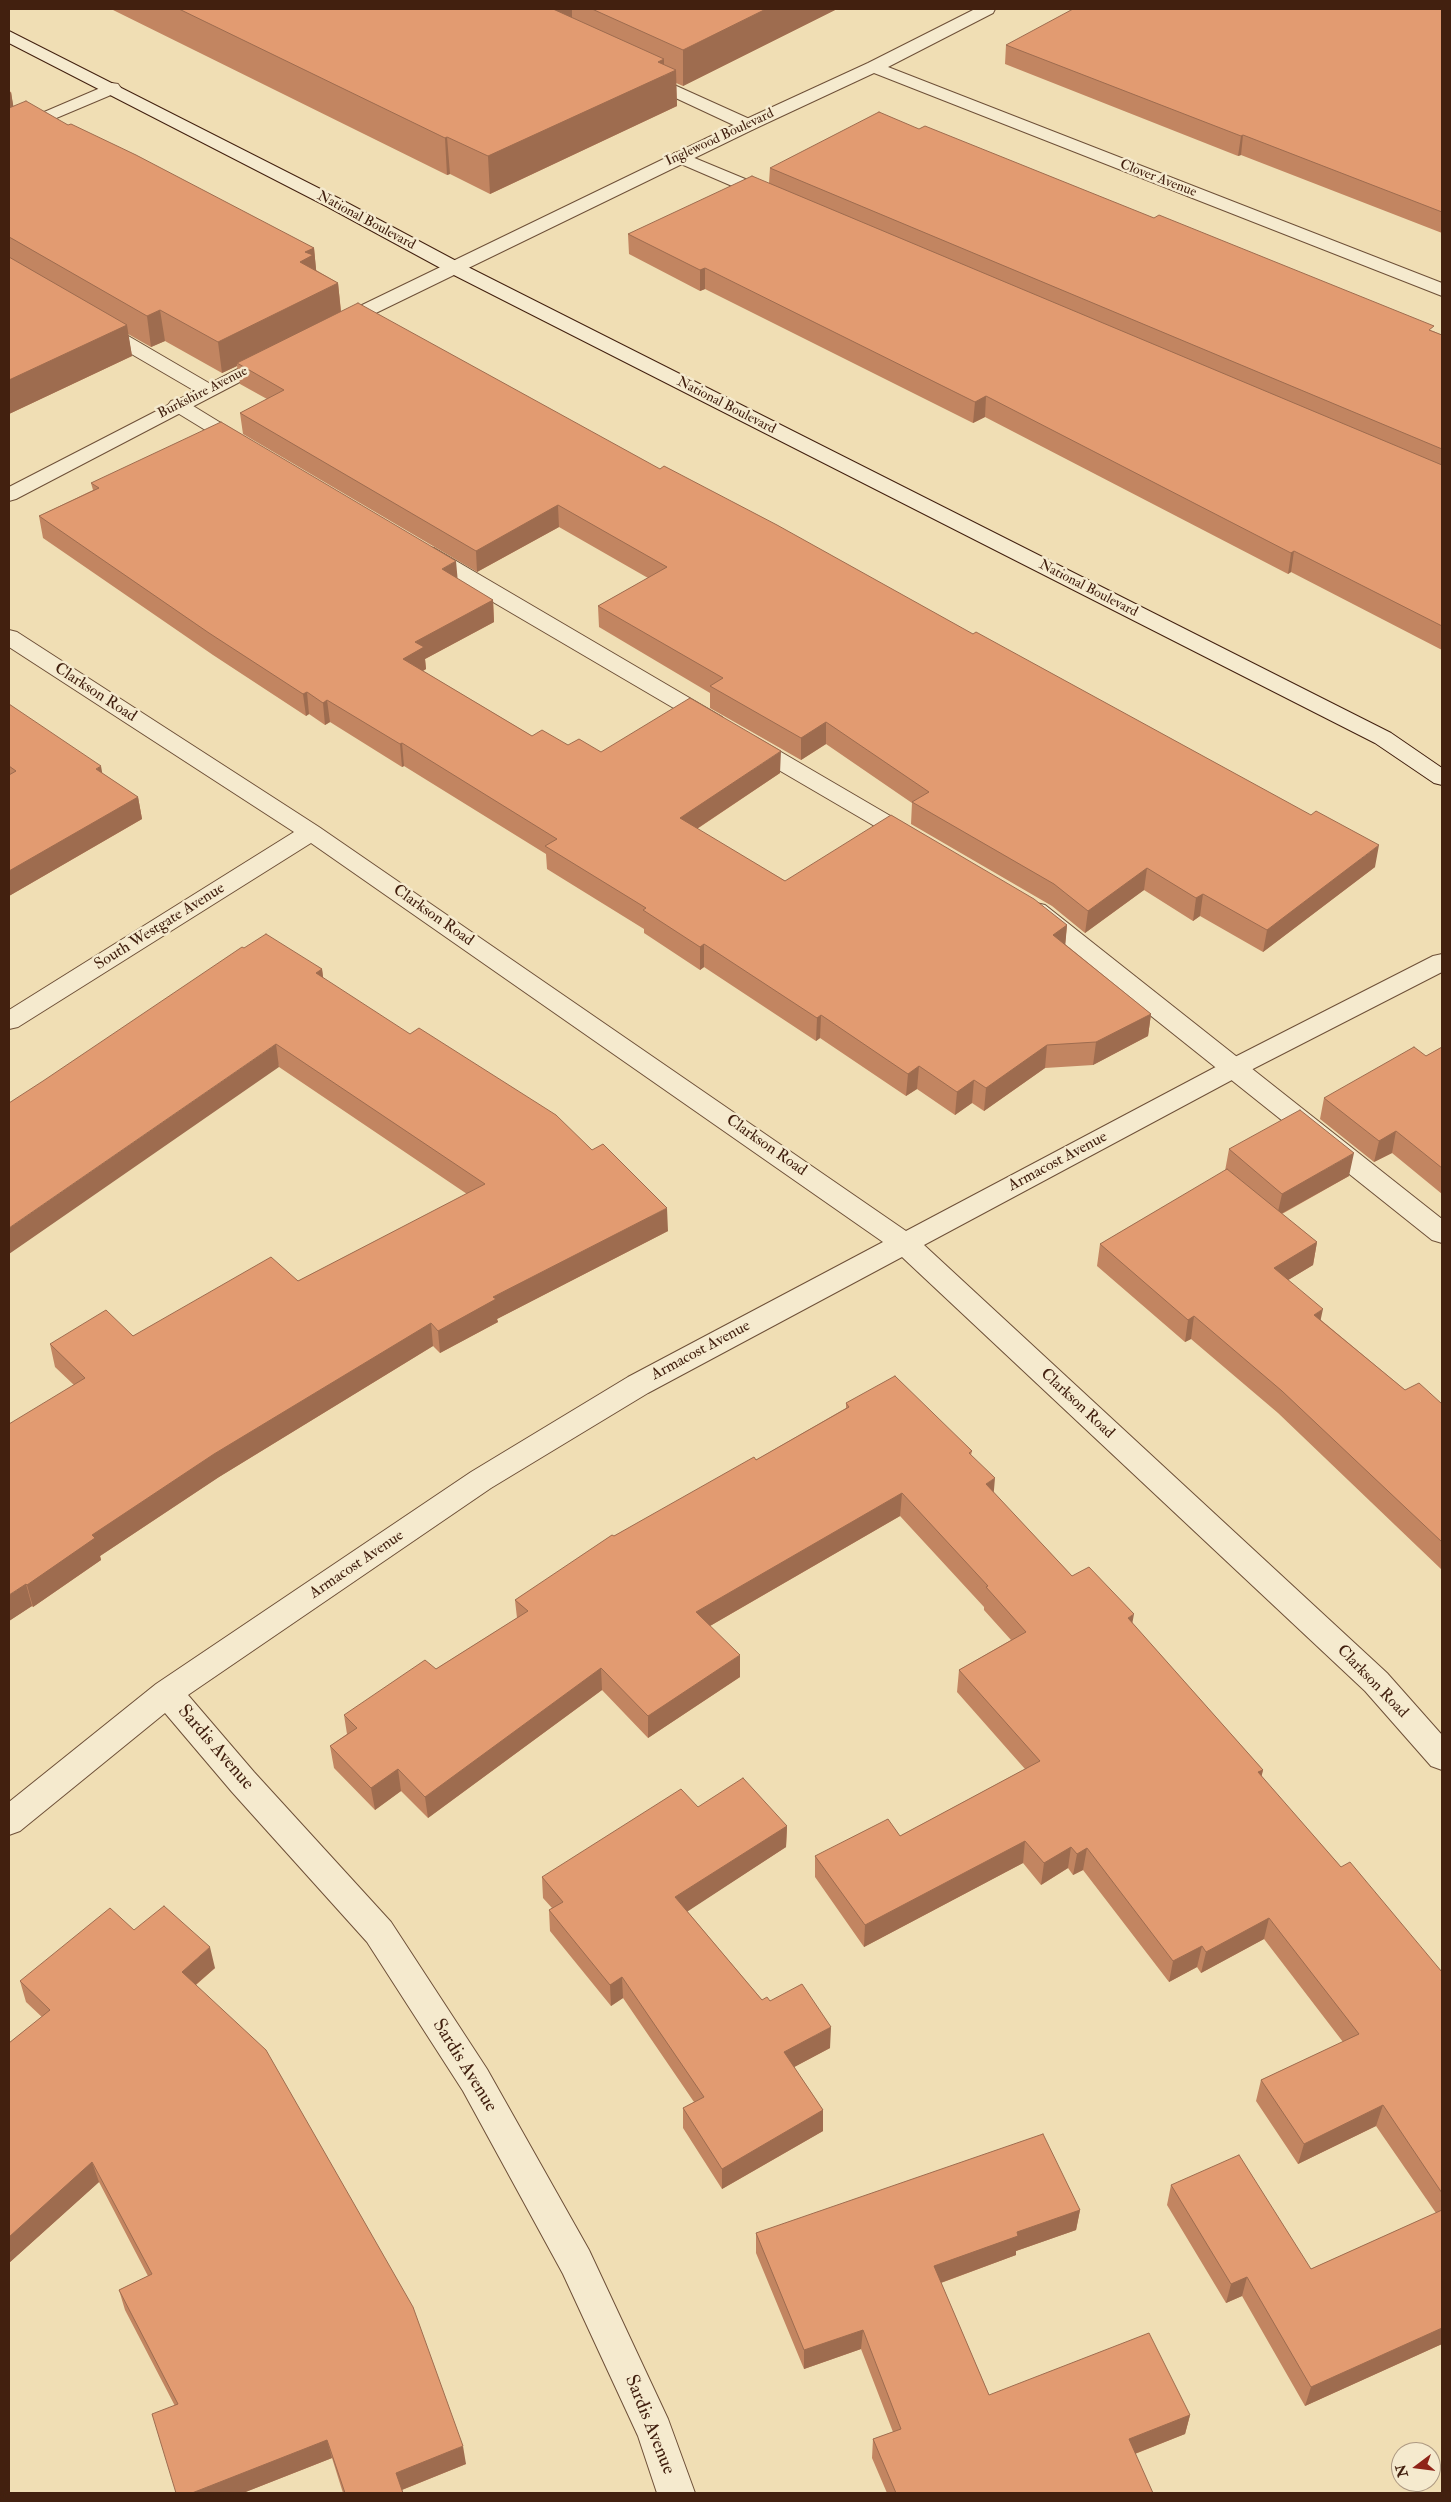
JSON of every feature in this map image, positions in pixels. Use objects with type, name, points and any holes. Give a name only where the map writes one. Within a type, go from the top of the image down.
[{"type":"street","name":"Inglewood Boulevard","points":[[453,267],[748,124],[874,67],[987,9]]},
{"type":"street","name":"National Boulevard","points":[[9,36],[453,267],[1383,738],[1442,778]]},
{"type":"street","name":"Clover Avenue","points":[[874,67],[1442,290]]},
{"type":"street","points":[[626,68],[748,124]]},
{"type":"street","points":[[9,133],[112,88]]},
{"type":"street","points":[[680,157],[787,203]]},
{"type":"street","points":[[319,334],[453,267]]},
{"type":"street","points":[[83,317],[207,390]]},
{"type":"street","name":"Burkshire Avenue","points":[[9,495],[178,405],[285,351]]},
{"type":"street","points":[[178,405],[264,458]]},
{"type":"street","points":[[409,543],[930,849]]},
{"type":"street","name":"Clarkson Road","points":[[9,637],[311,832],[904,1243],[1376,1682],[1442,1757]]},
{"type":"street","name":"South Westgate Avenue","points":[[9,1021],[311,832]]},
{"type":"street","points":[[1016,899],[1042,914],[1442,1233]]},
{"type":"street","name":"Armacost Avenue","points":[[9,1821],[167,1693],[489,1475],[638,1384],[1236,1067],[1442,962]]},
{"type":"street","name":"Sardis Avenue","points":[[167,1693],[243,1782],[379,1932],[475,2080],[576,2262],[655,2432],[676,2493]]},
{"type":"building","points":[[179,9],[553,9],[664,59],[658,62],[676,70],[488,156],[447,137],[445,138]]},
{"type":"building","points":[[592,9],[766,9],[683,50]]},
{"type":"building","points":[[1073,9],[1442,9],[1442,212],[1006,45]]},
{"type":"building","points":[[26,101],[68,125],[71,124],[136,155],[314,248],[305,252],[313,255],[300,262],[338,283],[218,342],[160,310],[147,316],[9,237],[9,108]]},
{"type":"building","points":[[879,112],[919,129],[925,126],[1154,218],[1159,215],[1434,326],[1429,330],[1442,335],[1442,449],[770,168]]},
{"type":"building","points":[[752,176],[1442,465],[1442,626],[1294,551],[1291,553],[986,396],[975,402],[705,268],[700,270],[628,234]]},
{"type":"building","points":[[9,257],[127,325],[9,380]]},
{"type":"building","points":[[358,303],[660,469],[664,466],[777,525],[973,634],[976,632],[1311,815],[1316,811],[1379,845],[1267,930],[1203,894],[1196,898],[1147,868],[1088,911],[1054,884],[912,802],[929,792],[826,722],[801,738],[710,686],[723,678],[598,606],[667,567],[558,505],[476,551],[240,413],[284,390],[237,363]]},
{"type":"building","points":[[221,422],[456,561],[442,569],[493,600],[415,642],[424,647],[403,659],[532,736],[542,730],[568,745],[579,739],[601,752],[690,698],[781,751],[680,818],[785,881],[891,815],[1034,899],[1067,925],[1053,935],[1151,1014],[1096,1042],[1047,1045],[986,1088],[974,1080],[957,1092],[919,1066],[908,1074],[821,1015],[817,1018],[704,944],[700,947],[643,910],[646,908],[545,846],[557,839],[402,743],[400,744],[327,700],[323,703],[307,692],[303,694],[209,633],[39,516],[99,488],[91,483]]},
{"type":"building","points":[[9,704],[101,766],[96,769],[138,797],[9,871],[9,775],[16,771],[9,766]]},
{"type":"building","points":[[266,934],[322,969],[316,973],[410,1034],[419,1028],[556,1115],[592,1150],[603,1144],[667,1208],[493,1297],[496,1299],[438,1331],[431,1323],[214,1454],[92,1535],[95,1538],[27,1585],[9,1595],[9,1424],[85,1378],[50,1344],[106,1310],[133,1336],[271,1257],[298,1281],[485,1184],[276,1044],[9,1228],[9,1103],[242,947],[244,948]]},
{"type":"building","points":[[1414,1047],[1426,1056],[1442,1047],[1442,1168],[1396,1131],[1379,1141],[1324,1098]]},
{"type":"building","points":[[1300,1110],[1354,1153],[1282,1194],[1229,1149]]},
{"type":"building","points":[[1227,1169],[1317,1242],[1274,1268],[1323,1309],[1314,1315],[1405,1390],[1419,1383],[1442,1404],[1442,1542],[1282,1391],[1194,1316],[1188,1320],[1100,1244]]},
{"type":"building","points":[[895,1376],[972,1451],[969,1453],[995,1478],[986,1484],[1072,1576],[1089,1567],[1134,1614],[1128,1618],[1263,1770],[1258,1772],[1341,1867],[1350,1862],[1442,1972],[1442,2193],[1383,2105],[1304,2144],[1261,2080],[1359,2034],[1269,1918],[1206,1952],[1202,1946],[1173,1961],[1087,1848],[1077,1854],[1071,1847],[1044,1863],[1025,1841],[865,1925],[815,1856],[888,1819],[900,1836],[1040,1761],[959,1670],[1026,1632],[986,1587],[988,1586],[902,1493],[696,1612],[740,1655],[648,1716],[601,1668],[425,1797],[398,1769],[371,1788],[330,1746],[357,1728],[344,1715],[425,1660],[436,1669],[528,1611],[515,1600],[612,1535],[614,1536],[754,1457],[756,1460],[849,1407],[846,1403]]},
{"type":"building","points":[[743,1778],[787,1826],[675,1897],[762,2000],[767,1997],[770,2001],[802,1984],[831,2027],[784,2052],[823,2110],[722,2169],[683,2108],[704,2097],[622,1977],[610,1985],[549,1910],[563,1902],[542,1877],[681,1789],[698,1807]]},
{"type":"building","points":[[164,1906],[210,1947],[182,1972],[266,2050],[413,2307],[463,2446],[396,2473],[403,2493],[345,2493],[327,2440],[192,2493],[176,2493],[152,2414],[178,2404],[119,2290],[152,2274],[92,2162],[9,2237],[9,2043],[50,2010],[20,1981],[110,1908],[134,1930]]},
{"type":"building","points":[[1043,2134],[1080,2210],[1017,2232],[1018,2236],[934,2266],[989,2395],[1149,2333],[1190,2415],[1129,2439],[1153,2493],[896,2493],[873,2439],[901,2429],[863,2330],[804,2350],[756,2233]]},
{"type":"building","points":[[1239,2155],[1311,2269],[1442,2210],[1442,2328],[1311,2387],[1247,2277],[1231,2284],[1171,2185]]}]
